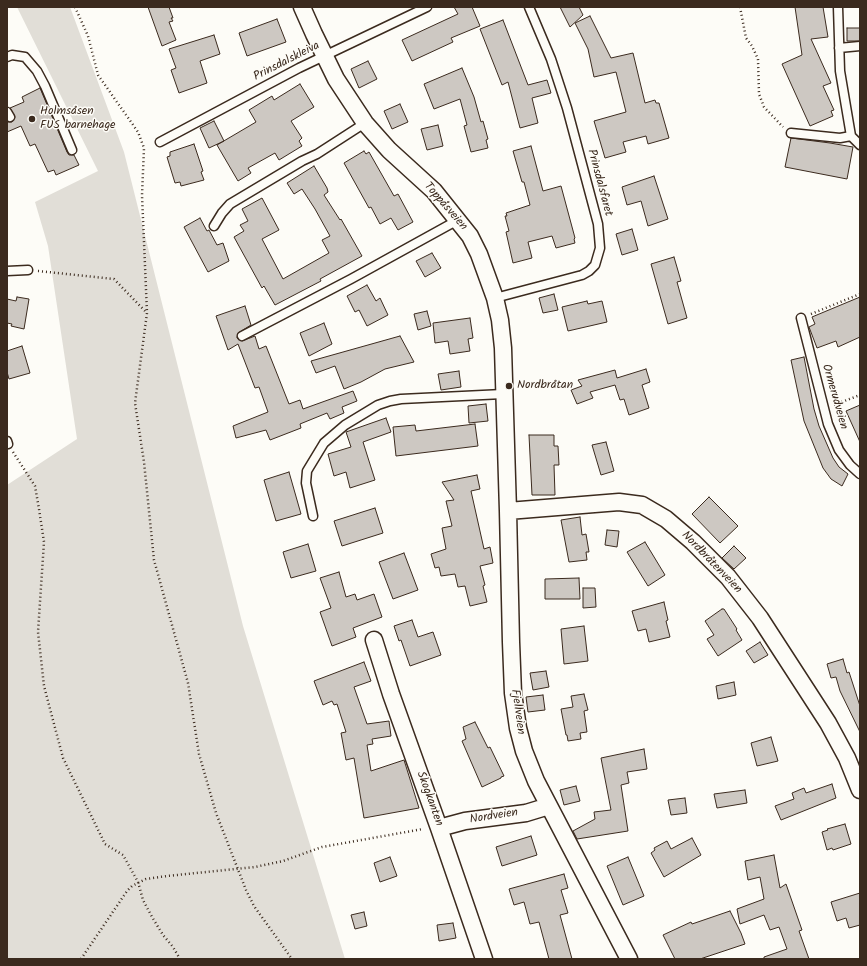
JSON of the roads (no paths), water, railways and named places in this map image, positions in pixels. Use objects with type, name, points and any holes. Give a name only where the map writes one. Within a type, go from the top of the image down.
[{"type":"street","name":"Toppåsveien","points":[[302,7],[336,79],[365,122],[389,150],[434,191],[470,236],[479,254],[495,298],[500,320],[503,348],[503,394],[506,440]]},
{"type":"street","name":"Fjellveien","points":[[506,440],[510,594],[515,706],[518,728],[524,751],[536,781],[629,959]]},
{"type":"street","name":"Nordbråtenveien","points":[[508,510],[618,502],[642,505],[666,519],[693,542],[728,577],[760,618],[828,723],[847,758],[860,790]]},
{"type":"street","name":"Skogkanten","points":[[374,640],[391,694],[484,959]]},
{"type":"street","name":"Nordveien","points":[[439,828],[466,822],[526,813],[549,806]]},
{"type":"lane","name":"Prinsdalskleiva","points":[[160,142],[299,68],[427,7]]},
{"type":"lane","name":"Prinsdalsfaret","points":[[495,298],[582,275],[595,265],[600,248],[598,224],[567,108],[551,60],[528,7]]},
{"type":"lane","points":[[838,7],[840,71],[851,136],[860,145]]},
{"type":"lane","points":[[839,48],[860,46]]},
{"type":"lane","points":[[7,57],[12,55],[25,58],[37,71],[45,86],[72,150]]},
{"type":"lane","points":[[214,226],[230,204],[302,161],[317,154],[365,122]]},
{"type":"lane","points":[[791,133],[840,138],[851,136]]},
{"type":"lane","points":[[242,336],[458,220]]},
{"type":"lane","points":[[7,271],[28,270]]},
{"type":"lane","name":"Ormerudveien","points":[[801,318],[828,424],[839,450],[850,466],[860,474]]},
{"type":"lane","points":[[313,516],[306,483],[307,472],[324,443],[345,425],[378,405],[401,398],[503,394]]},
{"type":"place","name":"Holmsåsen FUS barnehage","points":[[32,119]]},
{"type":"place","name":"Nordbråtan","points":[[509,386]]}]
